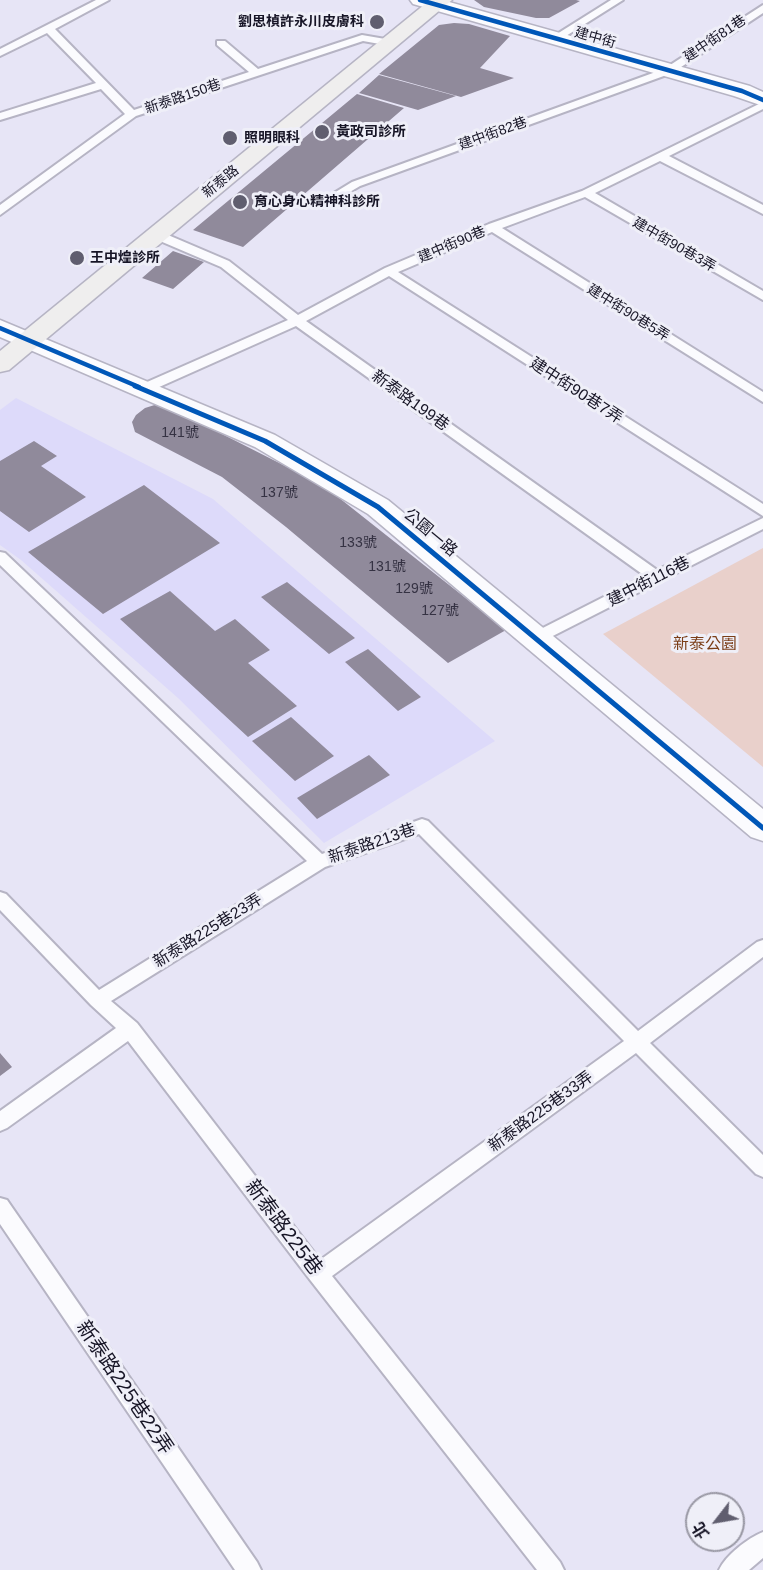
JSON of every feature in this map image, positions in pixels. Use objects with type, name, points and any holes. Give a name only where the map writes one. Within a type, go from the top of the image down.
[{"type":"main road","name":"新泰路","points":[[0,364],[391,43],[433,2]]},
{"type":"street","name":"建中街","points":[[433,2],[554,39],[742,91],[763,100]]},
{"type":"street","name":"公園一路","points":[[0,328],[265,441],[378,507],[763,828]]},
{"type":"lane","points":[[2,49],[102,0]]},
{"type":"lane","points":[[554,39],[618,0]]},
{"type":"lane","name":"建中街81巷","points":[[668,71],[763,8]]},
{"type":"lane","points":[[48,28],[132,114]]},
{"type":"lane","name":"新泰路150巷","points":[[0,211],[132,114],[363,38],[391,43]]},
{"type":"lane","points":[[221,43],[255,72]]},
{"type":"lane","name":"建中街82巷","points":[[322,204],[356,184],[668,71]]},
{"type":"lane","points":[[0,117],[102,85]]},
{"type":"lane","name":"建中街90巷","points":[[143,390],[297,321],[389,271],[493,227],[585,193],[763,105]]},
{"type":"lane","points":[[660,156],[763,210]]},
{"type":"lane","name":"建中街90巷3弄","points":[[585,193],[763,296]]},
{"type":"lane","name":"建中街90巷5弄","points":[[493,227],[763,398]]},
{"type":"lane","name":"新泰路199巷","points":[[157,235],[225,264],[297,321],[658,578]]},
{"type":"lane","name":"建中街90巷7弄","points":[[389,271],[763,511]]},
{"type":"lane","name":"建中街116巷","points":[[534,639],[763,523]]},
{"type":"lane","name":"新泰路213巷","points":[[0,556],[319,862],[422,826],[763,1168]]},
{"type":"lane","name":"新泰路225巷23弄","points":[[96,1000],[319,862]]},
{"type":"lane","name":"新泰路225巷","points":[[0,898],[96,1000],[130,1029],[318,1274],[552,1570]]},
{"type":"lane","name":"新泰路225巷33弄","points":[[318,1274],[637,1042],[763,947]]},
{"type":"lane","points":[[0,1122],[130,1029]]},
{"type":"lane","name":"新泰路225巷22弄","points":[[0,1207],[249,1570]]},
{"type":"lane","points":[[731,1570],[763,1543]]},
{"type":"shaded area","points":[[16,398],[213,499],[495,741],[324,843],[178,698],[21,560],[0,545],[0,410]]},
{"type":"green space","name":"新泰公園","points":[[763,548],[763,767],[603,634]]},
{"type":"building","points":[[474,0],[580,1],[549,18],[536,18],[484,7]]},
{"type":"building","points":[[469,24],[510,36],[480,68],[514,78],[461,97],[379,74],[439,25]]},
{"type":"building","points":[[379,75],[456,96],[418,110],[359,93]]},
{"type":"building","points":[[357,94],[404,108],[243,247],[193,230]]},
{"type":"building","points":[[173,251],[204,262],[173,289],[142,278]]},
{"type":"building","points":[[161,403],[295,471],[338,497],[506,630],[448,663],[286,527],[222,477],[135,432],[132,422],[136,415],[145,408]]},
{"type":"building","points":[[34,441],[57,456],[41,466],[86,497],[29,532],[0,511],[0,461]]},
{"type":"building","points":[[144,485],[220,543],[103,614],[28,552]]},
{"type":"building","points":[[287,582],[355,638],[329,654],[261,597]]},
{"type":"building","points":[[170,591],[215,631],[235,619],[270,650],[248,663],[297,706],[248,737],[120,619]]},
{"type":"building","points":[[368,649],[421,697],[398,711],[345,662]]},
{"type":"building","points":[[291,717],[334,756],[295,781],[252,741]]},
{"type":"building","points":[[369,755],[390,775],[317,819],[297,798]]},
{"type":"building","points":[[0,1053],[12,1067],[0,1076]]},
{"type":"cycle path","points":[[420,0],[742,91],[763,100]]},
{"type":"cycle path","points":[[0,328],[265,441],[378,507],[763,828]]},
{"type":"place","name":"劉思楨許永川皮膚科","points":[[377,22]]},
{"type":"place","name":"黃政司診所","points":[[322,132]]},
{"type":"place","name":"照明眼科","points":[[230,138]]},
{"type":"place","name":"育心身心精神科診所","points":[[240,202]]},
{"type":"place","name":"王中煌診所","points":[[77,258]]}]
